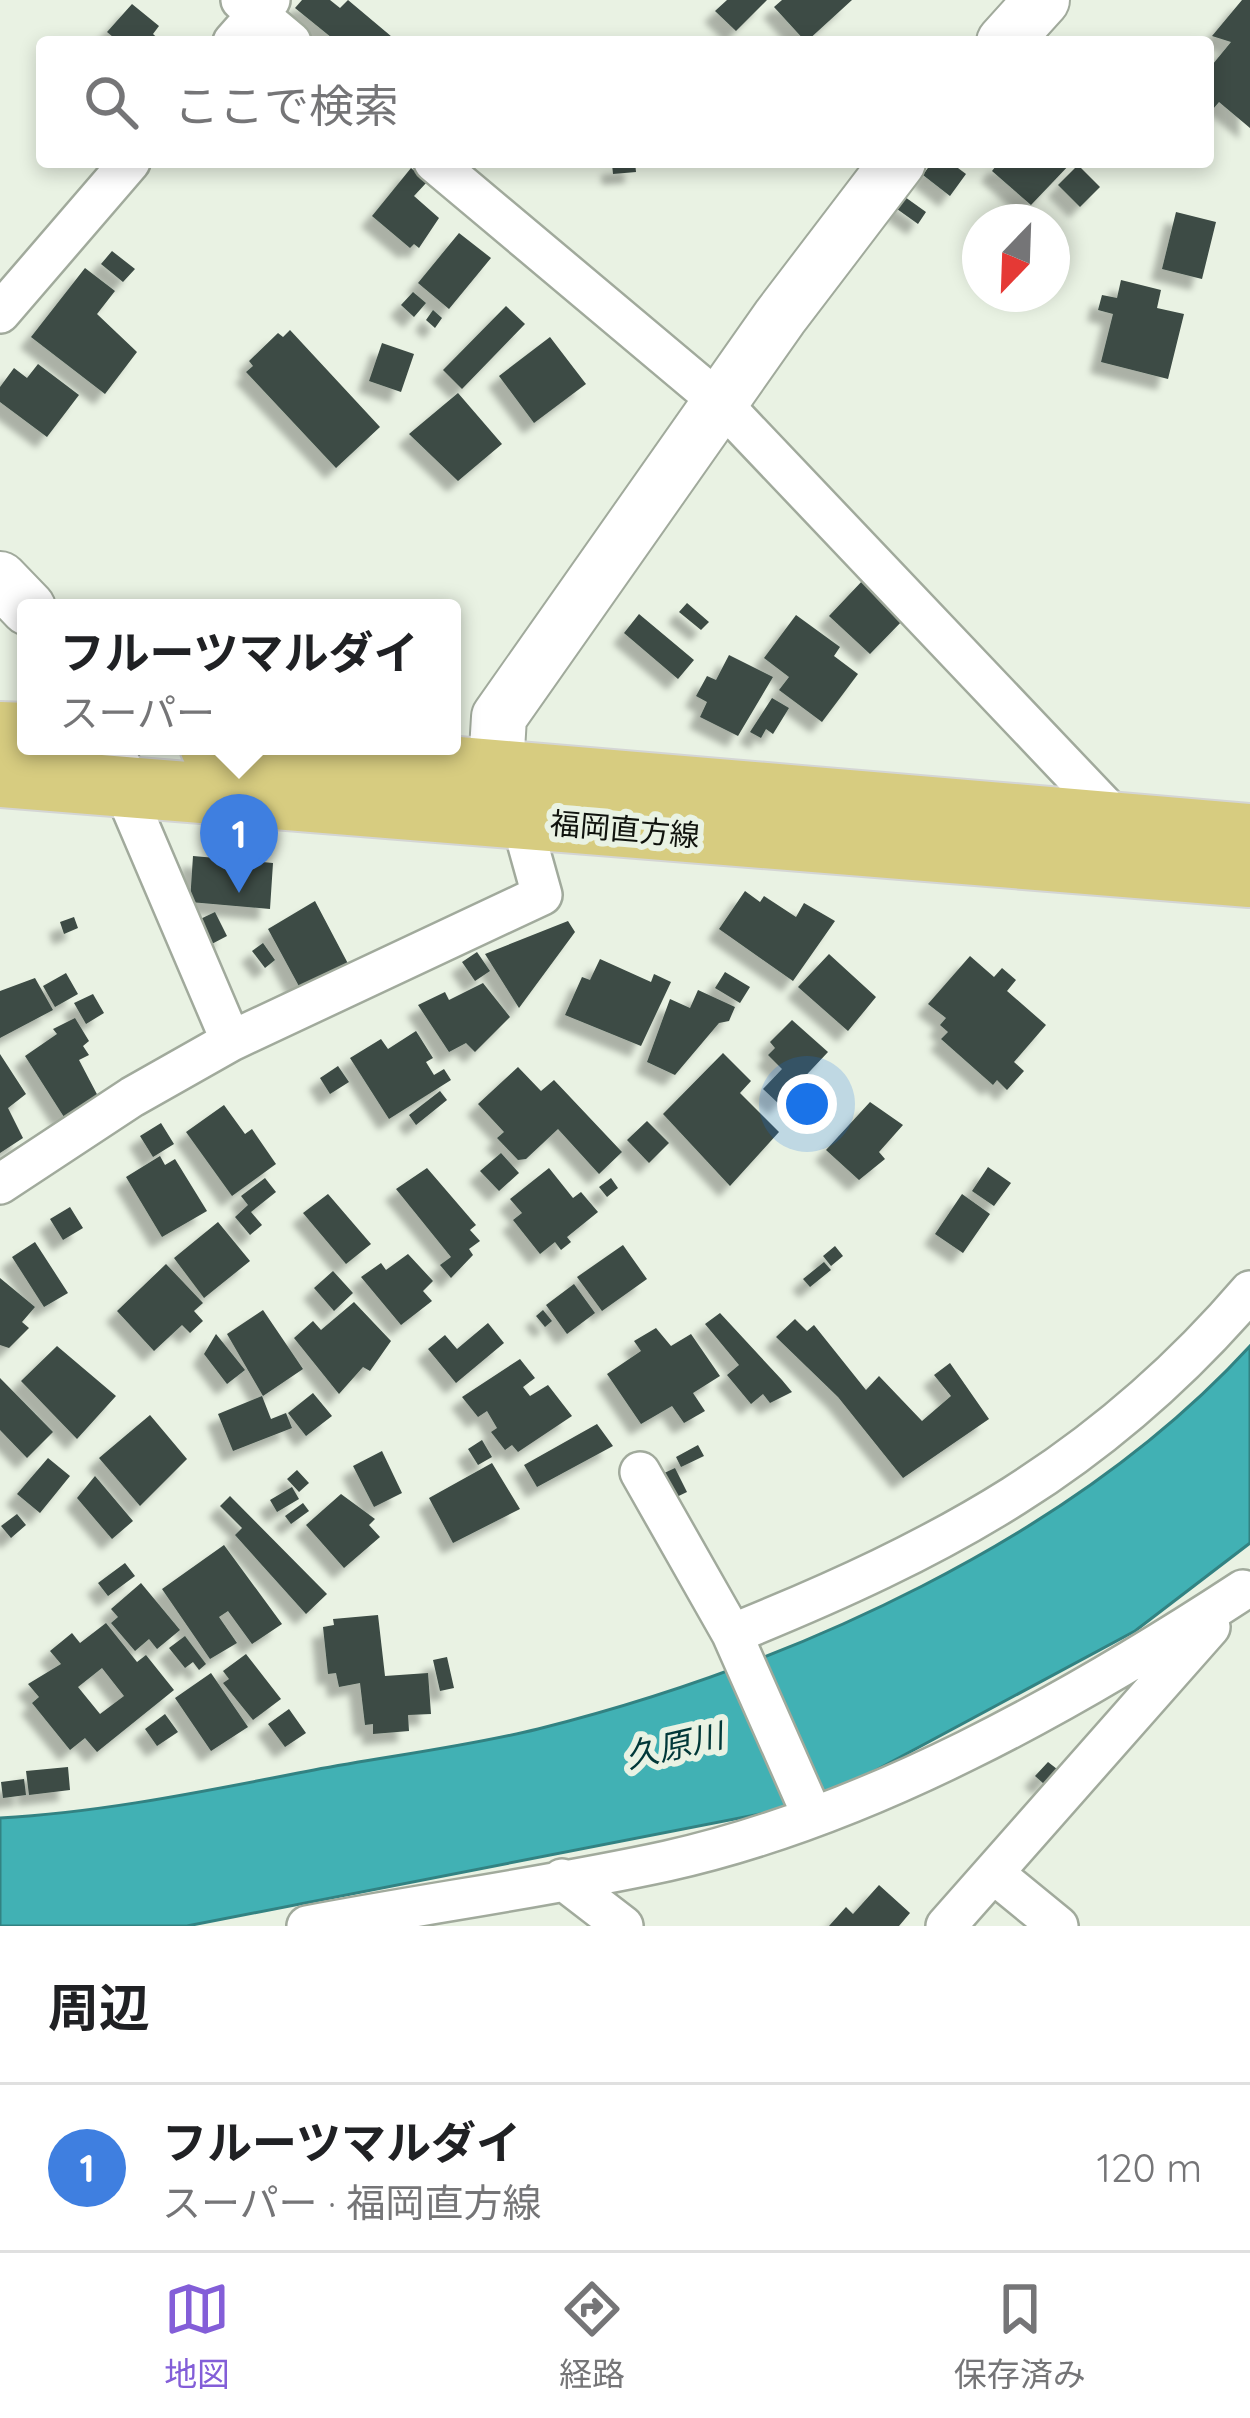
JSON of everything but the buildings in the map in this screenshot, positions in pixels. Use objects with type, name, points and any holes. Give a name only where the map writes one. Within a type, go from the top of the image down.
[{"type":"main road","name":"福岡直方線","points":[[333,755],[1250,834]]},
{"type":"main road","name":"福岡直方線","points":[[0,777],[114,767],[521,820],[1250,877]]},
{"type":"street","points":[[1009,36],[1042,0]]},
{"type":"street","points":[[250,14],[282,36]]},
{"type":"street","points":[[0,313],[125,168]]},
{"type":"street","points":[[441,168],[722,404],[1120,823]]},
{"type":"street","points":[[0,1184],[132,1097],[231,1041],[542,895],[521,820],[496,767],[499,717],[780,317],[893,168]]},
{"type":"street","points":[[114,767],[231,1041]]},
{"type":"street","points":[[732,1634],[922,1549],[1042,1481],[1148,1399],[1250,1291]]},
{"type":"street","points":[[640,1472],[732,1634],[812,1816]]},
{"type":"street","points":[[307,1926],[670,1860],[812,1816],[942,1760],[1118,1672],[1247,1586]]},
{"type":"street","points":[[946,1926],[1247,1586]]},
{"type":"street","points":[[993,1873],[1058,1926]]},
{"type":"street","points":[[562,1879],[623,1926]]},
{"type":"water","name":"久原川","points":[[1250,1346],[1250,1543],[1135,1631],[841,1789],[786,1809],[187,1926],[0,1926],[0,1818],[158,1799],[483,1741],[633,1702],[730,1670],[922,1586],[1013,1535],[1099,1478],[1179,1415]]},
{"type":"place","name":"フルーツマルダイ","points":[[239,893]]}]
